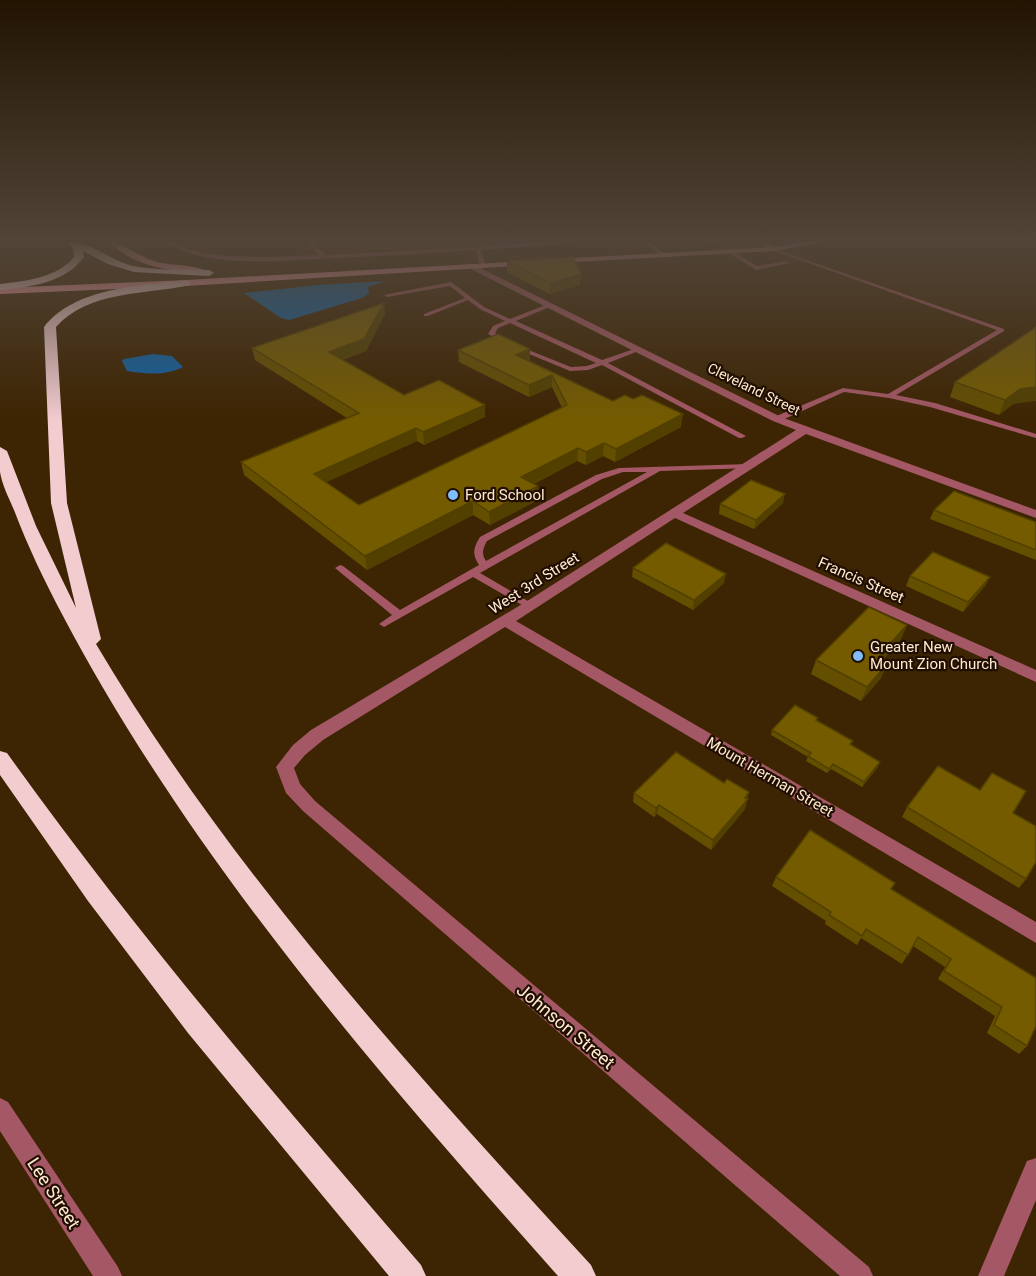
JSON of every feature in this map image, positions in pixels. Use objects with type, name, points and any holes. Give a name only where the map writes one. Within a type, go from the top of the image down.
[{"type":"highway","points":[[89,302],[63,313],[50,327],[60,511],[98,664]]},
{"type":"highway","points":[[0,451],[20,508],[37,547],[98,664],[174,783],[285,932],[443,1122],[580,1276]]},
{"type":"highway","points":[[0,759],[29,802]]},
{"type":"highway","points":[[0,769],[29,802],[210,1036],[410,1276]]},
{"type":"street","name":"Cleveland Street","points":[[543,302],[777,419],[1036,514]]},
{"type":"street","name":"West 3rd Street","points":[[285,767],[299,750],[317,735],[529,606],[804,429]]},
{"type":"street","name":"Francis Street","points":[[673,513],[1036,676]]},
{"type":"street","name":"Mount Herman Street","points":[[505,621],[1036,933]]},
{"type":"street","name":"Johnson Street","points":[[285,767],[292,788],[309,806],[860,1276]]},
{"type":"street","name":"Lee Street","points":[[0,1110],[109,1276]]},
{"type":"street","points":[[991,1276],[1036,1170]]},
{"type":"lane","points":[[426,315],[460,302]]},
{"type":"lane","points":[[474,302],[482,308],[603,363],[742,436]]},
{"type":"lane","points":[[889,396],[1002,330],[922,302]]},
{"type":"lane","points":[[550,305],[509,320],[495,327],[491,334],[564,368],[580,369],[639,349]]},
{"type":"lane","points":[[777,419],[843,390],[932,405],[1036,436]]},
{"type":"lane","points":[[485,566],[478,559],[477,549],[483,539],[599,477],[622,470],[749,466]]},
{"type":"lane","points":[[384,624],[658,469]]},
{"type":"lane","points":[[340,568],[399,615]]},
{"type":"lane","points":[[473,573],[529,606]]},
{"type":"water","points":[[257,302],[350,302],[289,320],[281,318]]},
{"type":"water","points":[[153,354],[172,356],[183,367],[162,373],[141,373],[127,371],[122,361]]},
{"type":"building","points":[[384,303],[364,339],[329,352],[404,395],[439,380],[485,405],[423,432],[416,428],[314,474],[359,505],[567,405],[552,375],[529,385],[458,350],[498,334],[530,349],[516,355],[613,401],[625,395],[633,399],[642,395],[683,414],[616,449],[604,443],[586,452],[578,448],[521,477],[538,486],[489,512],[473,501],[365,556],[241,462],[359,413],[252,348]]},
{"type":"building","points":[[1036,327],[1036,387],[1020,389],[1005,400],[955,382]]},
{"type":"building","points":[[751,480],[785,494],[756,520],[720,504]]},
{"type":"building","points":[[954,491],[1036,522],[1036,550],[934,510]]},
{"type":"building","points":[[666,543],[726,574],[694,600],[633,568]]},
{"type":"building","points":[[933,552],[990,577],[968,602],[910,576]]},
{"type":"building","name":"Greater New Mount Zion Church","points":[[869,607],[907,625],[877,658],[887,664],[867,687],[816,660]]},
{"type":"building","points":[[795,705],[853,741],[850,744],[880,762],[864,782],[833,764],[829,769],[808,756],[811,753],[772,730]]},
{"type":"building","points":[[676,752],[724,783],[727,779],[749,792],[745,798],[748,799],[713,840],[659,805],[656,808],[634,793]]},
{"type":"building","points":[[938,766],[980,790],[992,773],[1026,791],[1013,813],[1036,826],[1036,862],[1026,879],[907,807]]},
{"type":"building","points":[[810,830],[895,883],[891,889],[1036,978],[1036,1026],[1027,1046],[994,1025],[1002,1007],[944,971],[951,959],[918,937],[908,955],[866,929],[862,936],[829,915],[831,912],[776,877]]},
{"type":"place","name":"Ford School","points":[[453,495]]},
{"type":"place","name":"Greater New Mount Zion Church","points":[[858,656]]}]
